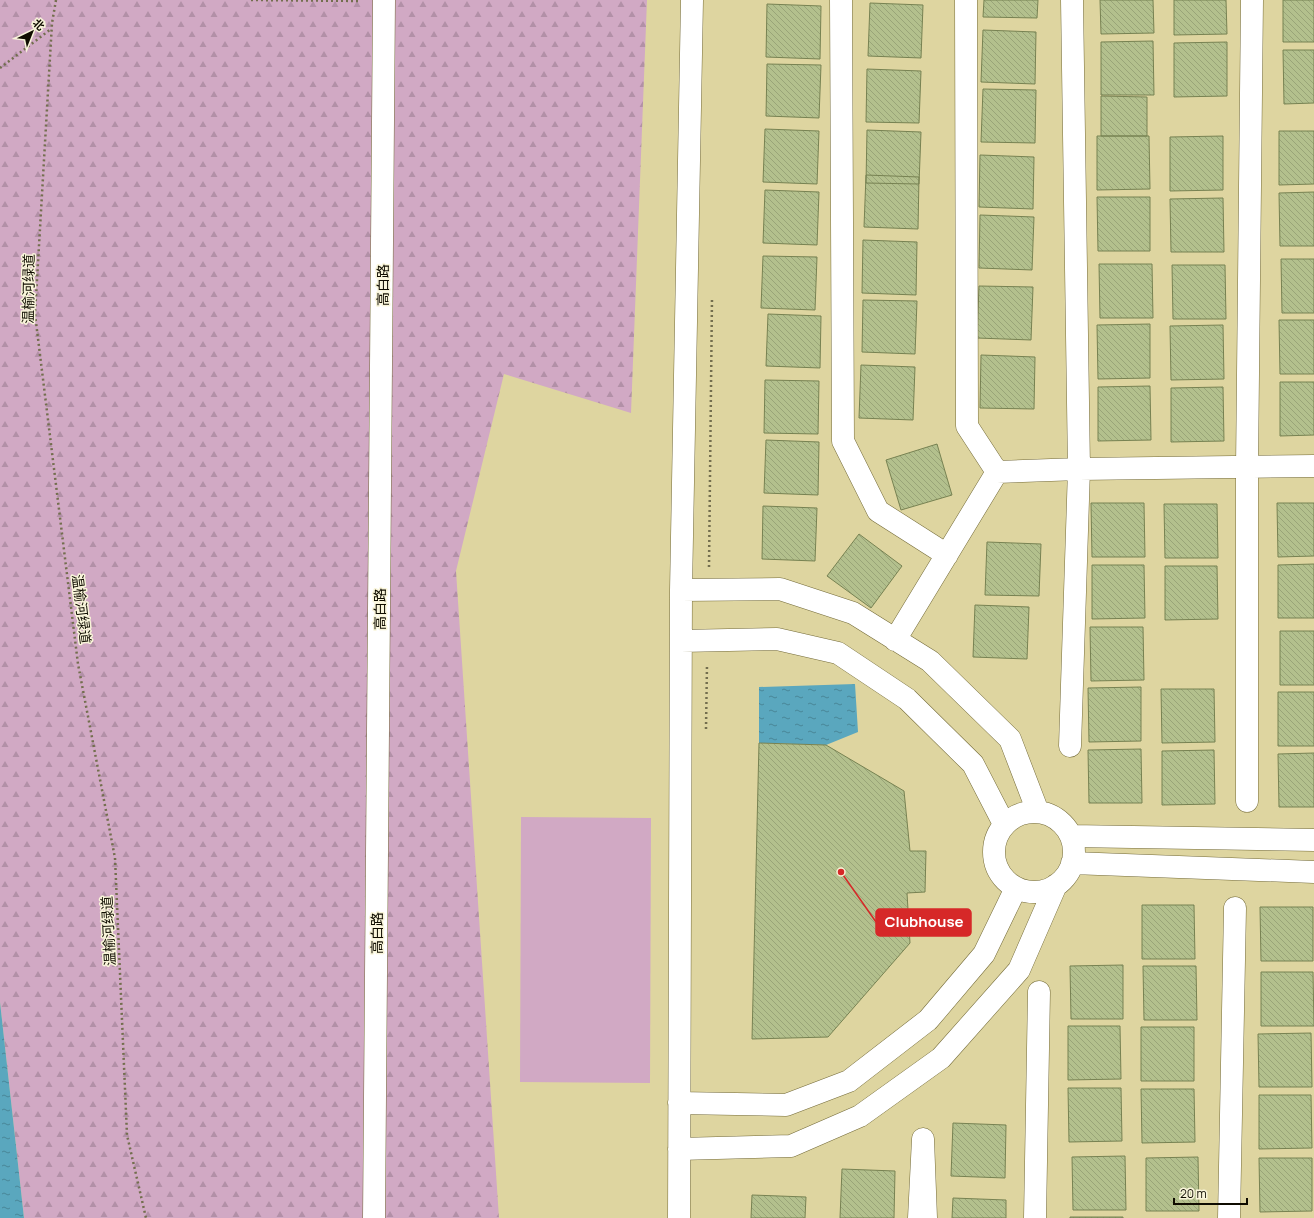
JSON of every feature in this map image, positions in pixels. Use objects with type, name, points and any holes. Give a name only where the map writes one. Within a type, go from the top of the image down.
[{"type":"street","points":[[679,1218],[681,641],[692,0]]},
{"type":"street","points":[[841,0],[843,441],[878,511],[947,555]]},
{"type":"street","points":[[966,0],[968,426],[997,472]]},
{"type":"street","points":[[1070,746],[1079,469],[1072,0]]},
{"type":"street","points":[[1247,801],[1247,467],[1252,0]]},
{"type":"street","name":"高白路","points":[[374,1218],[384,1]]},
{"type":"street","points":[[997,472],[1079,469],[1314,466]]},
{"type":"street","points":[[895,640],[997,472]]},
{"type":"street","points":[[682,590],[780,589],[853,613],[930,662],[1010,739],[1038,812]]},
{"type":"street","points":[[681,641],[777,639],[838,653],[907,699],[973,764],[1004,824]]},
{"type":"street","points":[[1026,812],[1038,812],[1052,816],[1063,824],[1071,836],[1074,849],[1072,863],[1066,876],[1056,885],[1043,891],[1029,892],[1016,888],[1006,881],[998,871],[994,859],[994,846],[997,834],[1004,824],[1014,816],[1026,812]]},
{"type":"street","points":[[1071,836],[1314,840]]},
{"type":"street","points":[[1072,863],[1314,872]]},
{"type":"street","points":[[679,1149],[791,1146],[860,1116],[941,1058],[1019,970],[1056,885]]},
{"type":"street","points":[[679,1104],[786,1105],[849,1081],[934,1014],[984,954],[1016,888]]},
{"type":"street","points":[[1229,1218],[1234,908]]},
{"type":"street","points":[[1035,1218],[1039,992]]},
{"type":"street","points":[[919,1218],[923,1139],[926,1218]]},
{"type":"path","name":"温榆河绿道","points":[[56,0],[52,23],[35,314],[78,664],[115,858],[127,1135],[146,1218]]},
{"type":"path","points":[[251,0],[384,1]]},
{"type":"path","points":[[0,68],[52,29]]},
{"type":"green space","points":[[0,0],[647,0],[631,413],[504,374],[456,571],[499,1218],[24,1218],[0,1002]]},
{"type":"green space","points":[[521,817],[651,818],[650,1083],[520,1082]]},
{"type":"water","points":[[855,684],[858,732],[826,745],[759,743],[759,687]]},
{"type":"water","points":[[0,1002],[24,1218],[0,1218]]},
{"type":"building","points":[[984,0],[1038,0],[1037,18],[983,17]]},
{"type":"building","points":[[1100,0],[1153,0],[1154,33],[1101,34]]},
{"type":"building","points":[[1174,0],[1226,0],[1227,34],[1174,35]]},
{"type":"building","points":[[1283,0],[1314,0],[1314,42],[1283,42]]},
{"type":"building","points":[[870,3],[923,5],[921,58],[868,56]]},
{"type":"building","points":[[767,4],[821,6],[820,59],[766,57]]},
{"type":"building","points":[[983,30],[1036,32],[1035,84],[981,82]]},
{"type":"building","points":[[1153,41],[1154,95],[1101,95],[1101,42]]},
{"type":"building","points":[[1227,42],[1227,96],[1174,97],[1174,43]]},
{"type":"building","points":[[1283,50],[1314,50],[1314,103],[1284,104]]},
{"type":"building","points":[[767,64],[821,65],[819,118],[766,116]]},
{"type":"building","points":[[867,69],[921,71],[919,123],[866,122]]},
{"type":"building","points":[[983,89],[1036,90],[1035,143],[981,142]]},
{"type":"building","points":[[1101,96],[1147,97],[1147,136],[1101,136]]},
{"type":"building","points":[[765,129],[819,131],[817,184],[763,182]]},
{"type":"building","points":[[867,130],[921,132],[919,184],[866,183]]},
{"type":"building","points":[[1279,131],[1314,131],[1314,184],[1279,185]]},
{"type":"building","points":[[1097,136],[1149,136],[1150,189],[1097,190]]},
{"type":"building","points":[[1223,136],[1223,190],[1170,191],[1170,137]]},
{"type":"building","points":[[980,155],[1034,157],[1033,209],[979,207]]},
{"type":"building","points":[[866,175],[919,177],[918,229],[864,227]]},
{"type":"building","points":[[765,190],[819,192],[817,245],[763,243]]},
{"type":"building","points":[[1314,192],[1314,246],[1280,246],[1279,193]]},
{"type":"building","points":[[1097,197],[1150,197],[1150,251],[1098,251]]},
{"type":"building","points":[[1223,198],[1224,252],[1171,252],[1170,199]]},
{"type":"building","points":[[980,215],[1034,217],[1032,270],[979,268]]},
{"type":"building","points":[[863,240],[917,242],[916,295],[862,293]]},
{"type":"building","points":[[763,256],[817,257],[815,310],[761,308]]},
{"type":"building","points":[[1281,259],[1314,259],[1314,313],[1282,313]]},
{"type":"building","points":[[1099,264],[1152,264],[1153,318],[1100,318]]},
{"type":"building","points":[[1172,265],[1225,265],[1226,319],[1173,319]]},
{"type":"building","points":[[979,286],[1033,287],[1031,340],[977,338]]},
{"type":"building","points":[[863,300],[917,301],[915,354],[862,352]]},
{"type":"building","points":[[768,314],[821,316],[820,368],[766,366]]},
{"type":"building","points":[[1279,320],[1314,320],[1314,374],[1280,374]]},
{"type":"building","points":[[1150,324],[1150,378],[1098,379],[1097,325]]},
{"type":"building","points":[[1223,325],[1224,379],[1171,380],[1170,326]]},
{"type":"building","points":[[981,355],[1035,357],[1034,409],[980,408]]},
{"type":"building","points":[[861,365],[915,367],[913,420],[859,418]]},
{"type":"building","points":[[765,380],[819,381],[818,434],[764,433]]},
{"type":"building","points":[[1280,382],[1314,382],[1314,435],[1280,436]]},
{"type":"building","points":[[1150,386],[1151,440],[1098,441],[1098,387]]},
{"type":"building","points":[[1223,387],[1224,441],[1171,442],[1171,388]]},
{"type":"building","points":[[766,440],[819,442],[818,495],[764,493]]},
{"type":"building","points":[[937,444],[952,495],[901,510],[886,460]]},
{"type":"building","points":[[1091,503],[1144,503],[1145,557],[1092,557]]},
{"type":"building","points":[[1277,503],[1314,503],[1314,556],[1278,557]]},
{"type":"building","points":[[1164,504],[1217,504],[1218,558],[1165,558]]},
{"type":"building","points":[[763,506],[817,508],[815,561],[762,559]]},
{"type":"building","points":[[859,534],[902,566],[871,608],[827,576]]},
{"type":"building","points":[[987,542],[1041,544],[1039,596],[985,595]]},
{"type":"building","points":[[1314,564],[1314,618],[1278,618],[1278,565]]},
{"type":"building","points":[[1092,565],[1144,565],[1145,618],[1092,619]]},
{"type":"building","points":[[1165,566],[1217,566],[1218,619],[1165,620]]},
{"type":"building","points":[[975,605],[1029,607],[1027,659],[973,657]]},
{"type":"building","points":[[1090,627],[1143,627],[1144,680],[1091,681]]},
{"type":"building","points":[[1280,631],[1314,631],[1314,685],[1280,685]]},
{"type":"building","points":[[1141,687],[1141,741],[1089,742],[1088,688]]},
{"type":"building","points":[[1161,689],[1214,689],[1215,742],[1162,743]]},
{"type":"building","points":[[1278,692],[1314,692],[1314,746],[1278,746]]},
{"type":"building","points":[[759,743],[826,745],[904,791],[910,851],[926,851],[925,892],[907,893],[910,943],[828,1037],[752,1039]]},
{"type":"building","points":[[1141,749],[1142,803],[1089,803],[1088,750]]},
{"type":"building","points":[[1214,750],[1215,804],[1162,805],[1162,751]]},
{"type":"building","points":[[1314,753],[1314,807],[1279,807],[1278,754]]},
{"type":"building","points":[[1142,905],[1194,905],[1195,959],[1142,959]]},
{"type":"building","points":[[1260,907],[1313,907],[1313,961],[1261,961]]},
{"type":"building","points":[[1123,965],[1123,1019],[1071,1019],[1070,966]]},
{"type":"building","points":[[1143,966],[1196,966],[1197,1020],[1144,1020]]},
{"type":"building","points":[[1261,972],[1313,972],[1314,1026],[1261,1026]]},
{"type":"building","points":[[1068,1026],[1120,1026],[1121,1079],[1068,1080]]},
{"type":"building","points":[[1141,1027],[1194,1027],[1194,1081],[1141,1081]]},
{"type":"building","points":[[1311,1033],[1312,1087],[1259,1087],[1258,1034]]},
{"type":"building","points":[[1068,1088],[1121,1088],[1122,1141],[1069,1142]]},
{"type":"building","points":[[1141,1089],[1194,1089],[1195,1142],[1142,1143]]},
{"type":"building","points":[[1259,1095],[1311,1095],[1312,1148],[1259,1149]]},
{"type":"building","points":[[953,1123],[1006,1125],[1005,1178],[951,1176]]},
{"type":"building","points":[[1125,1156],[1126,1210],[1073,1210],[1072,1157]]},
{"type":"building","points":[[1198,1157],[1199,1211],[1146,1211],[1146,1158]]},
{"type":"building","points":[[1259,1158],[1312,1158],[1312,1211],[1260,1212]]},
{"type":"building","points":[[842,1169],[895,1171],[894,1218],[840,1218]]},
{"type":"building","points":[[752,1195],[806,1197],[805,1218],[751,1218]]},
{"type":"building","points":[[953,1198],[1006,1200],[1006,1218],[952,1218]]},
{"type":"building","points":[[1123,1217],[1123,1218],[1070,1218]]},
{"type":"place","name":"Clubhouse","points":[[841,872]]}]
